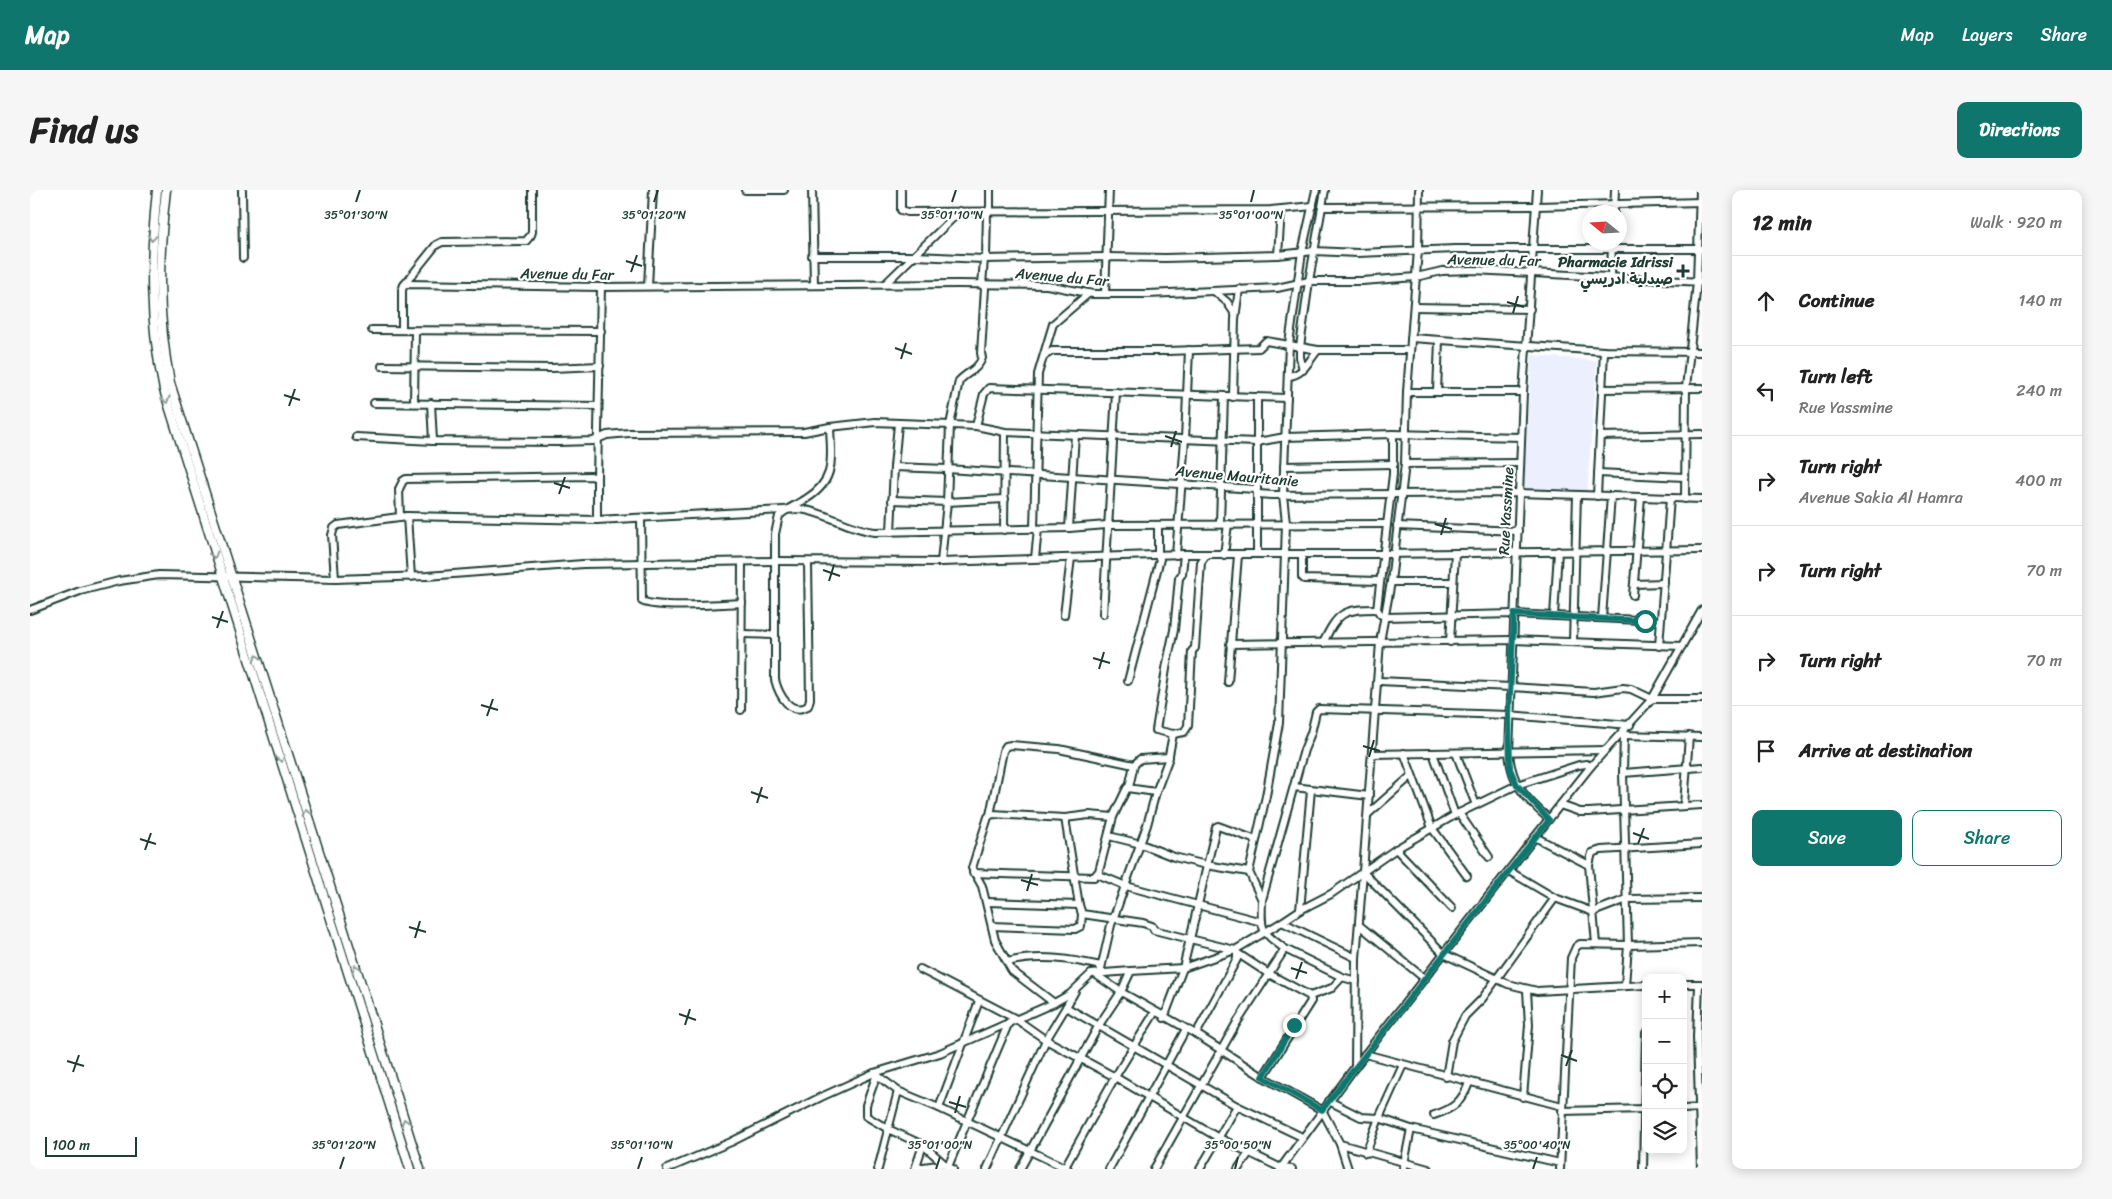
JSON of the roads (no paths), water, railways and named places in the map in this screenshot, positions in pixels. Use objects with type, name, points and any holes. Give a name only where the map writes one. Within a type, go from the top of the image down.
[{"type":"street","points":[[157,190],[151,268],[152,309],[156,350],[169,410],[410,1169]]},
{"type":"street","points":[[166,190],[159,255],[159,281],[165,358],[177,408],[420,1169]]},
{"type":"street","points":[[242,190],[243,258]]},
{"type":"street","points":[[402,330],[402,290],[404,285],[436,245],[442,242],[526,241],[532,235],[532,190]]},
{"type":"street","points":[[648,286],[653,190]]},
{"type":"street","points":[[745,190],[784,190]]},
{"type":"street","points":[[812,190],[814,284]]},
{"type":"street","points":[[901,190],[901,207],[903,211],[908,212],[1281,210],[1314,206]]},
{"type":"street","points":[[941,562],[947,502],[950,425],[960,382],[963,376],[977,367],[982,358],[985,288],[982,285],[984,259],[986,257],[987,212],[990,208],[990,190]]},
{"type":"street","points":[[1105,294],[1109,190]]},
{"type":"street","points":[[1262,900],[1249,872],[1278,731],[1286,523],[1283,495],[1289,344],[1302,252],[1314,206],[1316,190]]},
{"type":"street","points":[[1303,370],[1300,347],[1325,190]]},
{"type":"street","points":[[1354,1067],[1356,958],[1362,872],[1379,681],[1380,642],[1391,582],[1405,464],[1407,392],[1418,250],[1419,190]]},
{"type":"street","name":"Rue Yassmine","points":[[1537,190],[1528,346],[1523,392],[1508,752],[1510,769],[1517,785],[1549,820]]},
{"type":"street","points":[[1614,204],[1615,190]]},
{"type":"street","points":[[1685,498],[1686,388],[1700,282],[1700,190]]},
{"type":"street","points":[[1323,207],[1536,206],[1701,202]]},
{"type":"street","points":[[1278,255],[1281,210]]},
{"type":"street","points":[[886,284],[960,211]]},
{"type":"street","points":[[1627,250],[1700,249]]},
{"type":"street","points":[[812,256],[915,256],[984,259],[1165,258],[1278,255],[1314,251],[1358,253],[1418,250],[1582,250]]},
{"type":"street","points":[[1611,277],[1612,250]]},
{"type":"street","name":"Avenue du Far","points":[[404,285],[601,287],[814,284],[1047,285],[1088,294],[1105,294],[1277,288],[1309,281],[1362,281],[1416,277],[1442,271],[1473,270],[1700,282]]},
{"type":"street","points":[[597,520],[601,287]]},
{"type":"street","points":[[1234,397],[1235,314],[1239,289]]},
{"type":"street","points":[[1214,291],[1227,302],[1235,314]]},
{"type":"street","points":[[1035,558],[1038,374],[1053,324],[1088,294]]},
{"type":"street","points":[[1414,307],[1530,309]]},
{"type":"street","points":[[372,330],[601,331]]},
{"type":"street","points":[[414,403],[415,331]]},
{"type":"street","points":[[1411,338],[1604,351],[1702,352]]},
{"type":"street","points":[[1437,392],[1439,340]]},
{"type":"street","points":[[1044,356],[1052,351],[1259,348],[1266,342],[1289,344],[1318,350],[1410,350]]},
{"type":"street","points":[[1176,555],[1185,439],[1189,350]]},
{"type":"street","points":[[1288,376],[1303,370],[1318,350]]},
{"type":"street","points":[[1597,496],[1604,351]]},
{"type":"street","points":[[382,366],[552,368],[600,366]]},
{"type":"street","points":[[976,426],[984,394],[989,388],[1287,398]]},
{"type":"street","points":[[1603,389],[1702,388]]},
{"type":"street","points":[[1103,614],[1116,392]]},
{"type":"street","points":[[1407,392],[1523,392]]},
{"type":"street","points":[[1220,524],[1221,442],[1224,396]]},
{"type":"street","points":[[1256,554],[1258,494],[1257,398]]},
{"type":"street","points":[[374,403],[598,406]]},
{"type":"street","points":[[431,403],[433,441]]},
{"type":"street","points":[[356,438],[433,441],[593,441],[607,435],[629,433],[804,432],[830,426],[874,422],[976,426],[1005,432],[1221,442],[1257,442],[1285,437],[1393,434],[1522,437]]},
{"type":"street","points":[[891,532],[898,424]]},
{"type":"street","points":[[808,563],[810,699],[806,708],[789,705],[782,698],[775,680],[775,526],[779,516],[816,492],[830,474],[832,464],[830,426]]},
{"type":"street","points":[[1004,530],[1005,432]]},
{"type":"street","points":[[1393,434],[1394,464],[1377,609],[1380,614],[1386,617],[1514,614],[1660,622]]},
{"type":"street","points":[[1600,436],[1702,434]]},
{"type":"street","points":[[1069,528],[1075,435]]},
{"type":"street","points":[[1284,466],[1394,464]]},
{"type":"street","points":[[1405,464],[1520,464]]},
{"type":"street","name":"Avenue Mauritanie","points":[[894,467],[1255,489],[1258,494],[1283,495],[1519,493],[1702,499]]},
{"type":"street","points":[[1598,473],[1685,477]]},
{"type":"street","points":[[400,517],[399,489],[402,481],[406,479],[597,478]]},
{"type":"street","points":[[1573,642],[1577,495]]},
{"type":"street","points":[[1602,618],[1611,496]]},
{"type":"street","points":[[1633,595],[1641,497]]},
{"type":"street","points":[[1659,646],[1670,498]]},
{"type":"street","points":[[892,500],[947,502],[1005,499]]},
{"type":"street","points":[[335,579],[332,535],[334,528],[338,525],[367,520],[407,516],[597,520],[789,508],[818,513],[869,532],[1004,530],[1107,525],[1387,524]]},
{"type":"street","points":[[407,516],[411,576]]},
{"type":"street","points":[[641,518],[642,601],[648,604],[742,603]]},
{"type":"street","points":[[1224,555],[1228,524]]},
{"type":"street","points":[[1128,680],[1159,563],[1158,525]]},
{"type":"street","points":[[1397,526],[1518,532]]},
{"type":"street","points":[[30,610],[80,591],[119,581],[159,575],[335,579],[411,576],[583,564],[775,561],[808,563],[941,562],[1184,554],[1238,556],[1256,554],[1702,550]]},
{"type":"street","points":[[1554,616],[1558,551]]},
{"type":"street","points":[[1450,642],[1455,553]]},
{"type":"street","points":[[1184,554],[1182,574],[1179,578],[1174,630],[1156,730],[1173,734],[1184,732],[1188,726],[1200,562],[1206,555]]},
{"type":"street","points":[[1302,554],[1302,577],[1304,579],[1380,581]]},
{"type":"street","points":[[1228,682],[1238,556]]},
{"type":"street","points":[[1064,616],[1071,558]]},
{"type":"street","points":[[741,710],[742,563]]},
{"type":"street","points":[[1391,582],[1453,582]]},
{"type":"street","points":[[1634,584],[1664,583]]},
{"type":"street","points":[[1323,643],[1335,620],[1344,612],[1355,609],[1377,609]]},
{"type":"street","points":[[1280,1168],[1354,1067],[1560,805],[1591,766],[1622,735],[1652,699],[1702,610]]},
{"type":"street","points":[[742,634],[775,636]]},
{"type":"street","points":[[1230,644],[1513,640],[1682,646]]},
{"type":"street","points":[[1379,681],[1511,686],[1594,692],[1624,688],[1652,699],[1702,699]]},
{"type":"street","points":[[1356,981],[1342,977],[1285,950],[1265,933],[1262,922],[1262,900],[1317,710],[1321,708],[1509,715],[1630,725]]},
{"type":"street","points":[[1099,971],[1113,918],[1141,844],[1156,792],[1169,757],[1173,734]]},
{"type":"street","points":[[1622,735],[1702,737]]},
{"type":"street","points":[[1622,735],[1628,945],[1626,986]]},
{"type":"street","points":[[1684,805],[1689,736]]},
{"type":"street","points":[[1054,1003],[1018,977],[1007,962],[995,940],[982,886],[973,873],[972,862],[990,815],[1004,748],[1008,745],[1052,748],[1134,765]]},
{"type":"street","points":[[1372,754],[1606,750]]},
{"type":"street","points":[[1404,753],[1432,828],[1467,876]]},
{"type":"street","points":[[1433,753],[1457,814],[1489,857]]},
{"type":"street","points":[[1456,753],[1476,805]]},
{"type":"street","points":[[973,873],[1094,877],[1097,874],[1113,817],[1125,790],[1129,787],[1134,765],[1140,759],[1169,757]]},
{"type":"street","points":[[1007,962],[1023,958],[1050,958],[1099,971],[1131,971],[1183,968],[1236,952],[1300,910],[1331,894],[1396,849],[1457,814],[1517,785],[1579,765],[1586,764],[1591,766]]},
{"type":"street","points":[[1623,773],[1702,767]]},
{"type":"street","points":[[1368,814],[1411,776]]},
{"type":"street","points":[[1129,787],[1156,792]]},
{"type":"street","points":[[1294,787],[1369,796]]},
{"type":"street","points":[[1300,910],[1311,790]]},
{"type":"street","points":[[1560,805],[1580,812],[1702,804]]},
{"type":"street","points":[[990,815],[1065,818],[1089,815],[1113,817]]},
{"type":"street","points":[[992,926],[1075,929],[1081,926],[1082,914],[1065,818]]},
{"type":"street","points":[[1164,1018],[1183,968],[1216,826],[1256,840]]},
{"type":"street","points":[[1109,836],[1141,844],[1174,857],[1206,865],[1249,872]]},
{"type":"street","points":[[1535,837],[1589,865]]},
{"type":"street","points":[[1596,944],[1589,865],[1589,858],[1595,851],[1702,844]]},
{"type":"street","points":[[1396,849],[1452,908]]},
{"type":"street","points":[[1510,871],[1555,898],[1593,912],[1627,899],[1702,898]]},
{"type":"street","points":[[1362,872],[1444,954],[1496,979],[1527,990],[1642,985]]},
{"type":"street","points":[[1097,874],[1126,886],[1262,922]]},
{"type":"street","points":[[1446,1077],[1452,1040],[1465,1016],[1496,979],[1555,898]]},
{"type":"street","points":[[987,902],[1079,905]]},
{"type":"street","points":[[1082,914],[1152,926],[1159,933],[1190,939],[1236,952],[1269,974],[1310,996],[1332,988],[1342,977]]},
{"type":"street","points":[[1282,922],[1356,958]]},
{"type":"street","points":[[1359,924],[1425,979]]},
{"type":"street","points":[[1329,1101],[1361,1117],[1379,1118],[1411,1129],[1560,1166],[1572,953],[1580,944],[1702,943]]},
{"type":"street","points":[[1154,1169],[1221,1051],[1285,950]]},
{"type":"street","points":[[1196,1034],[1237,959],[1236,952]]},
{"type":"street","points":[[920,969],[1016,1019],[1046,1040],[1115,1077],[1218,1137],[1280,1168],[1292,1169]]},
{"type":"street","points":[[667,1169],[722,1146],[820,1096],[876,1074],[940,1054],[1054,1003],[1077,987],[1087,976],[1099,971]]},
{"type":"street","points":[[1099,971],[1121,992],[1164,1018],[1196,1034],[1263,1077],[1322,1110],[1340,1144],[1348,1169]]},
{"type":"street","points":[[1020,1169],[1099,1025],[1121,992],[1131,971]]},
{"type":"street","points":[[1687,984],[1700,984],[1697,1037],[1701,1108],[1701,1169]]},
{"type":"street","points":[[987,1169],[1046,1040],[1077,987]]},
{"type":"street","points":[[1523,1096],[1529,1025],[1527,990]]},
{"type":"street","points":[[1263,1077],[1311,1001],[1310,996]]},
{"type":"street","points":[[939,1108],[965,1043],[979,1000]]},
{"type":"street","points":[[1066,1007],[1168,1064],[1237,1106],[1302,1137]]},
{"type":"street","points":[[876,1074],[898,1092],[939,1108],[1067,1168],[1115,1077],[1155,1012]]},
{"type":"street","points":[[948,1167],[1009,1022]]},
{"type":"street","points":[[1109,1169],[1186,1029]]},
{"type":"street","points":[[1365,1054],[1562,1108],[1642,1109]]},
{"type":"street","points":[[1366,1153],[1379,1118],[1403,1065]]},
{"type":"street","points":[[876,1074],[864,1113],[869,1119],[924,1145],[948,1167]]},
{"type":"street","points":[[1434,1116],[1457,1105],[1469,1083]]},
{"type":"street","points":[[878,1169],[898,1092]]},
{"type":"street","points":[[1200,1169],[1237,1106]]},
{"type":"street","points":[[1687,1108],[1701,1108]]},
{"type":"street","points":[[1403,1166],[1411,1129]]},
{"type":"street","points":[[1340,1144],[1403,1166],[1428,1169]]},
{"type":"street","points":[[924,1145],[916,1168],[948,1167]]},
{"type":"street","points":[[1238,1169],[1249,1153]]},
{"type":"street","points":[[1643,1169],[1644,1154]]},
{"type":"place","name":"Pharmacie Idrissi صيدلية ادريسي","points":[[1683,271]]}]
